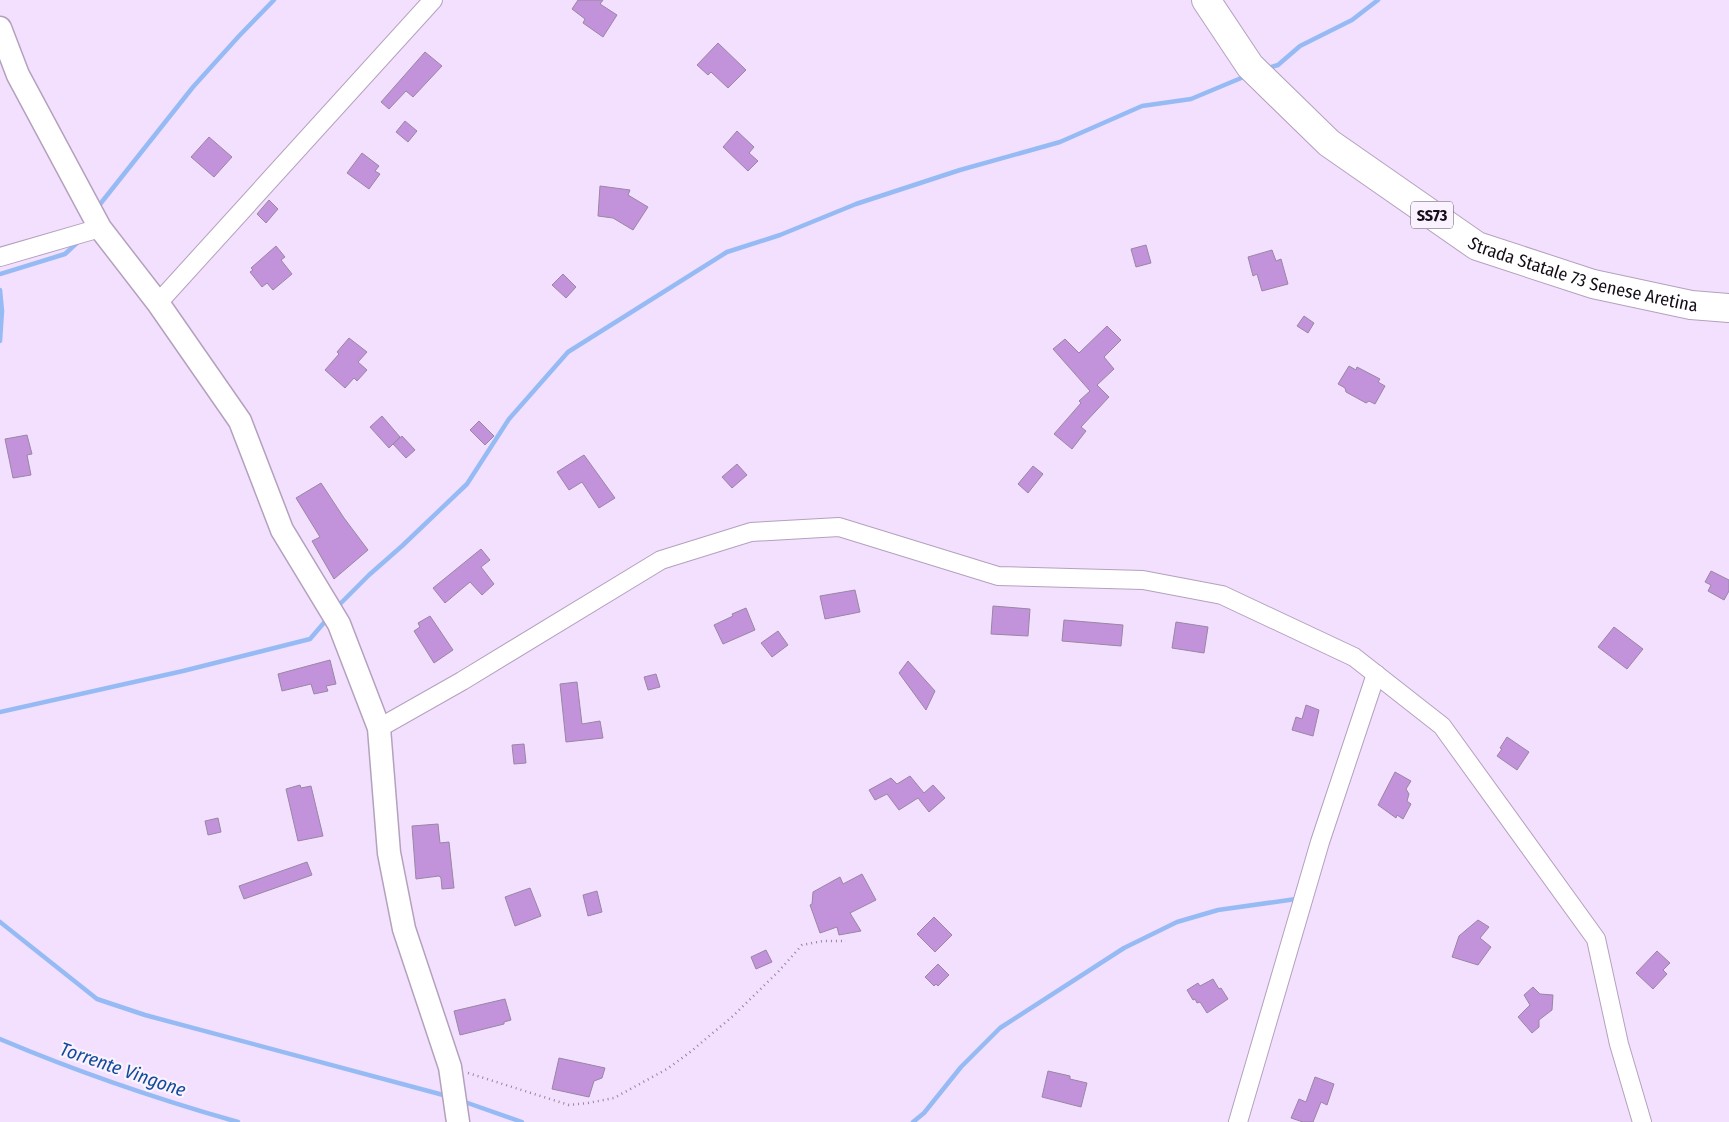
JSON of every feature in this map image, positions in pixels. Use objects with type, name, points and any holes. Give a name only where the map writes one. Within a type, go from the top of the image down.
[{"type":"main road","name":"Strada Statale 73 Senese Aretina","points":[[1206,0],[1250,66],[1329,143],[1477,246],[1593,284],[1691,305],[1729,308]]},
{"type":"street","points":[[158,303],[433,0]]},
{"type":"street","points":[[0,28],[18,75],[100,228],[158,303],[240,421],[282,530],[339,624],[380,728],[389,853],[404,929],[450,1067],[458,1122]]},
{"type":"street","points":[[0,257],[100,228]]},
{"type":"street","points":[[380,728],[462,681],[661,560],[751,532],[839,527],[998,576],[1143,580],[1222,595],[1354,657],[1442,726],[1596,939],[1619,1044],[1642,1122]]},
{"type":"street","points":[[1238,1122],[1320,842],[1376,674]]},
{"type":"path","points":[[450,1067],[569,1105],[614,1098],[667,1069],[689,1053],[733,1016],[778,972],[802,945],[823,941],[846,941]]},
{"type":"building","points":[[578,0],[603,0],[600,4],[617,15],[603,37],[583,23],[585,19],[572,9]]},
{"type":"building","points":[[718,43],[746,70],[728,88],[711,72],[708,75],[697,65]]},
{"type":"building","points":[[425,52],[442,66],[413,97],[406,91],[389,109],[381,102]]},
{"type":"building","points":[[405,121],[417,131],[408,142],[396,132]]},
{"type":"building","points":[[737,131],[754,147],[749,153],[758,161],[748,171],[723,147]]},
{"type":"building","points":[[209,137],[232,157],[214,177],[191,157]]},
{"type":"building","points":[[362,153],[379,166],[375,171],[380,174],[369,189],[347,173]]},
{"type":"building","points":[[600,186],[630,190],[628,195],[648,207],[633,230],[613,218],[598,216]]},
{"type":"building","points":[[269,200],[278,209],[266,223],[257,214]]},
{"type":"building","points":[[1146,245],[1151,263],[1136,267],[1131,249]]},
{"type":"building","points":[[276,246],[285,257],[281,260],[292,274],[273,290],[267,283],[262,287],[250,272],[253,270],[251,268]]},
{"type":"building","points":[[1272,250],[1276,261],[1281,259],[1288,284],[1262,291],[1257,274],[1253,276],[1248,257]]},
{"type":"building","points":[[563,274],[576,287],[566,298],[552,285]]},
{"type":"building","points":[[1304,316],[1314,323],[1308,333],[1297,326]]},
{"type":"building","points":[[1107,326],[1121,340],[1104,357],[1114,369],[1097,385],[1109,397],[1081,427],[1086,431],[1072,449],[1054,434],[1081,403],[1079,401],[1090,391],[1053,349],[1065,339],[1079,353]]},
{"type":"building","points":[[349,338],[367,352],[358,362],[367,370],[357,381],[354,378],[345,388],[325,370],[339,354],[337,352]]},
{"type":"building","points":[[1349,366],[1356,370],[1357,367],[1380,379],[1378,382],[1385,386],[1375,404],[1369,401],[1366,403],[1346,392],[1345,388],[1338,384]]},
{"type":"building","points":[[382,416],[400,437],[389,448],[370,427]]},
{"type":"building","points":[[479,421],[494,436],[485,445],[470,430]]},
{"type":"building","points":[[27,435],[32,454],[27,455],[31,475],[13,478],[5,439]]},
{"type":"building","points":[[402,436],[415,450],[406,458],[393,444]]},
{"type":"building","points":[[584,455],[615,498],[599,508],[582,482],[569,490],[557,472]]},
{"type":"building","points":[[737,464],[747,475],[732,488],[722,477]]},
{"type":"building","points":[[1033,466],[1043,474],[1028,493],[1018,484]]},
{"type":"building","points":[[321,483],[368,550],[334,579],[312,541],[320,537],[296,498]]},
{"type":"building","points":[[481,549],[490,560],[481,567],[494,584],[482,595],[470,582],[445,603],[433,588]]},
{"type":"building","points":[[1711,571],[1729,580],[1729,591],[1724,600],[1708,591],[1711,585],[1705,582]]},
{"type":"building","points":[[855,590],[860,612],[825,619],[820,596]]},
{"type":"building","points":[[993,606],[1030,609],[1028,636],[991,634]]},
{"type":"building","points":[[746,608],[755,630],[723,644],[714,625]]},
{"type":"building","points":[[430,616],[453,650],[434,663],[414,631],[420,627],[418,623]]},
{"type":"building","points":[[1064,620],[1123,625],[1121,646],[1062,641]]},
{"type":"building","points":[[1176,622],[1208,627],[1204,653],[1172,648]]},
{"type":"building","points":[[1614,627],[1643,649],[1627,669],[1598,647]]},
{"type":"building","points":[[778,631],[788,645],[772,657],[761,643]]},
{"type":"building","points":[[330,660],[336,684],[326,686],[328,691],[314,694],[311,684],[282,691],[278,674]]},
{"type":"building","points":[[908,661],[935,691],[926,710],[899,673]]},
{"type":"building","points":[[656,674],[660,687],[648,690],[644,677]]},
{"type":"building","points":[[577,682],[582,724],[600,721],[603,738],[566,742],[560,684]]},
{"type":"building","points":[[1306,705],[1319,710],[1313,736],[1292,730],[1296,717],[1302,719]]},
{"type":"building","points":[[1507,737],[1529,752],[1517,770],[1497,756]]},
{"type":"building","points":[[524,744],[526,763],[514,764],[512,745]]},
{"type":"building","points":[[1395,772],[1411,781],[1406,789],[1409,794],[1407,801],[1411,804],[1403,819],[1397,815],[1396,818],[1378,805]]},
{"type":"building","points":[[910,776],[924,793],[933,785],[945,798],[929,812],[918,798],[899,810],[887,794],[875,800],[869,790],[891,778],[897,784]]},
{"type":"building","points":[[300,785],[301,788],[311,786],[323,836],[298,841],[286,789]]},
{"type":"building","points":[[218,818],[221,832],[208,835],[205,821]]},
{"type":"building","points":[[438,824],[440,843],[449,842],[454,888],[442,889],[439,876],[416,879],[412,826]]},
{"type":"building","points":[[307,862],[312,875],[244,899],[239,886]]},
{"type":"building","points":[[862,874],[876,900],[850,913],[861,931],[839,935],[837,927],[820,933],[810,905],[812,904],[813,892],[840,877],[843,884]]},
{"type":"building","points":[[530,888],[541,916],[515,926],[505,897]]},
{"type":"building","points":[[597,891],[602,912],[588,916],[583,895]]},
{"type":"building","points":[[934,917],[952,935],[935,952],[917,934]]},
{"type":"building","points":[[1478,920],[1489,927],[1480,938],[1491,947],[1478,965],[1452,957],[1459,936]]},
{"type":"building","points":[[766,950],[772,962],[756,969],[751,957]]},
{"type":"building","points":[[1657,951],[1670,963],[1663,970],[1667,974],[1653,989],[1636,973]]},
{"type":"building","points":[[938,964],[949,975],[938,986],[936,984],[934,986],[925,977]]},
{"type":"building","points":[[1213,979],[1228,999],[1207,1013],[1200,1002],[1197,1003],[1195,999],[1193,1000],[1187,990],[1198,983],[1200,986]]},
{"type":"building","points":[[1533,987],[1540,994],[1553,995],[1552,1010],[1539,1020],[1539,1027],[1532,1033],[1518,1017],[1530,1005],[1524,995]]},
{"type":"building","points":[[505,999],[511,1020],[504,1022],[504,1024],[460,1035],[454,1011]]},
{"type":"building","points":[[559,1058],[605,1068],[602,1078],[594,1081],[589,1097],[552,1089]]},
{"type":"building","points":[[1048,1071],[1070,1076],[1070,1079],[1087,1083],[1081,1107],[1042,1097]]},
{"type":"building","points":[[1315,1077],[1334,1084],[1327,1105],[1321,1102],[1313,1122],[1303,1122],[1291,1118],[1299,1099],[1306,1102]]},
{"type":"waterway","points":[[97,208],[193,87],[274,0]]},
{"type":"waterway","points":[[1268,68],[1278,65],[1300,46],[1352,20],[1378,0]]},
{"type":"waterway","points":[[336,608],[467,484],[509,419],[568,352],[727,252],[780,235],[856,204],[960,170],[1060,142],[1142,106],[1191,99],[1246,76]]},
{"type":"waterway","points":[[0,274],[65,254],[79,241]]},
{"type":"waterway","points":[[0,290],[2,311],[0,341]]},
{"type":"waterway","points":[[0,712],[183,671],[310,639],[328,618]]},
{"type":"waterway","points":[[913,1122],[924,1113],[961,1067],[1000,1028],[1124,948],[1177,922],[1218,910],[1296,899]]},
{"type":"waterway","points":[[0,922],[97,999],[145,1015],[447,1096]]},
{"type":"waterway","name":"Torrente Vingone","points":[[0,1039],[118,1084],[238,1122]]},
{"type":"waterway","points":[[462,1101],[522,1122]]}]
